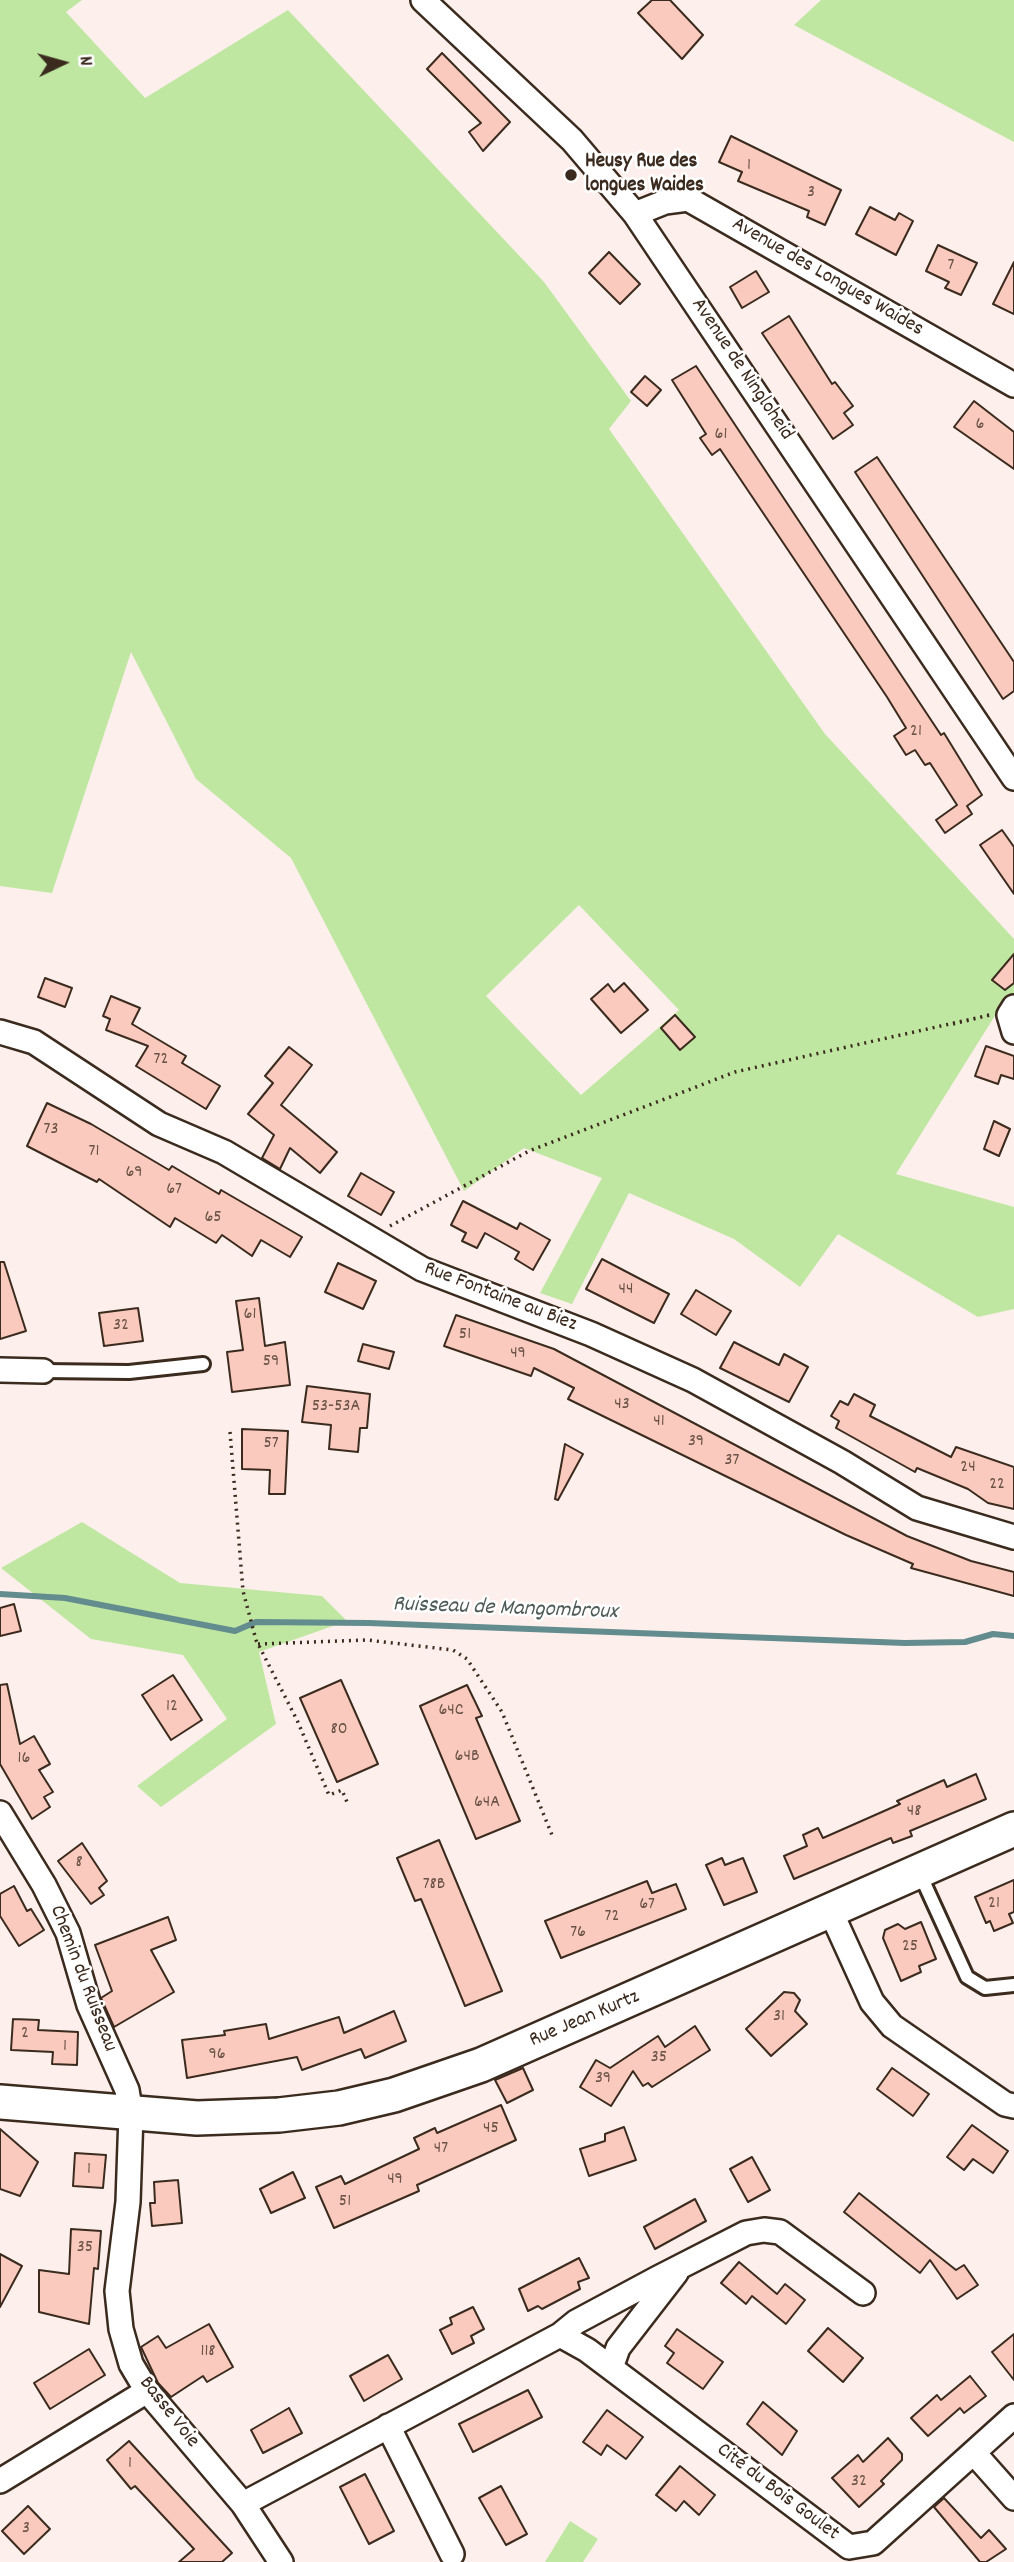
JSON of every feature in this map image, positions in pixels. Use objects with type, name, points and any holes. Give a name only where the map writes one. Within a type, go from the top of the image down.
[{"type":"main road","name":"Rue Jean Kurtz","points":[[0,2102],[197,2118],[279,2115],[339,2108],[394,2095],[457,2075],[1014,1829]]},
{"type":"street","name":"Avenue de Ningloheid","points":[[423,0],[572,139],[635,215],[1014,778]]},
{"type":"street","name":"Avenue des Longues Waides","points":[[635,215],[664,202],[688,199],[1014,384]]},
{"type":"street","name":"Rue Fontaine au Biez","points":[[0,1032],[34,1042],[159,1124],[224,1152],[422,1269],[590,1334],[693,1380],[917,1508],[1014,1537]]},
{"type":"street","points":[[0,1370],[43,1371]]},
{"type":"street","name":"Chemin du Ruisseau","points":[[0,1812],[44,1885],[68,1933],[89,2005],[127,2090],[131,2114]]},
{"type":"street","points":[[831,1912],[872,2002],[892,2026],[1005,2104],[1014,2106]]},
{"type":"street","name":"Basse Voie","points":[[131,2114],[128,2202],[117,2291],[121,2329],[131,2364],[147,2391],[243,2504],[281,2562]]},
{"type":"street","points":[[243,2504],[559,2335],[576,2322],[746,2233],[764,2230],[780,2232],[863,2293]]},
{"type":"street","points":[[611,2368],[618,2348],[679,2269]]},
{"type":"street","name":"Cité du Bois Goulet","points":[[559,2335],[611,2368],[849,2547],[873,2543],[1014,2416]]},
{"type":"street","points":[[0,2481],[147,2391]]},
{"type":"street","points":[[388,2426],[452,2554]]},
{"type":"street","points":[[974,2454],[1014,2498]]},
{"type":"lane","points":[[43,1371],[129,1372],[203,1364]]},
{"type":"lane","points":[[919,1872],[967,1977],[985,1988],[1014,1985]]},
{"type":"path","points":[[953,1024],[1013,1017]]},
{"type":"path","points":[[366,1238],[529,1151],[735,1072],[1013,1017]]},
{"type":"path","points":[[230,1432],[243,1591],[258,1644],[297,1720],[329,1795],[342,1790],[347,1802]]},
{"type":"path","points":[[258,1644],[367,1640],[453,1650],[467,1659],[502,1712],[552,1835]]},
{"type":"green space","points":[[0,0],[82,0],[66,12],[145,98],[288,10],[544,282],[631,401],[609,429],[825,734],[1014,939],[1014,994],[1006,998],[896,1174],[1014,1207],[1014,1309],[978,1317],[838,1234],[800,1287],[734,1239],[629,1193],[572,1304],[540,1293],[602,1178],[524,1148],[464,1191],[291,858],[196,779],[131,652],[52,893],[0,886]],"holes":[[[579,905],[679,1010],[581,1095],[486,996]]]},
{"type":"green space","points":[[821,0],[1014,0],[1014,142],[794,25]]},
{"type":"green space","points":[[82,1522],[180,1583],[322,1596],[347,1621],[259,1652],[276,1724],[161,1807],[137,1786],[227,1719],[183,1655],[91,1639],[1,1568]]},
{"type":"green space","points":[[570,2521],[598,2539],[583,2562],[545,2562]]},
{"type":"building","points":[[652,0],[670,0],[703,35],[682,59],[638,13]]},
{"type":"building","points":[[442,53],[510,122],[483,151],[469,132],[481,123],[427,69]]},
{"type":"building","points":[[731,136],[841,190],[825,225],[807,217],[809,211],[738,181],[742,172],[719,162]]},
{"type":"building","points":[[870,207],[895,220],[899,213],[913,221],[896,255],[856,234]]},
{"type":"building","points":[[938,245],[977,263],[961,295],[945,288],[949,282],[926,271]]},
{"type":"building","points":[[609,252],[640,284],[620,304],[589,273]]},
{"type":"building","points":[[1014,262],[1014,314],[993,304]]},
{"type":"building","points":[[756,271],[769,292],[742,308],[730,287]]},
{"type":"building","points":[[789,316],[832,384],[835,382],[853,406],[844,413],[853,425],[833,439],[762,333]]},
{"type":"building","points":[[696,366],[941,735],[944,733],[982,795],[967,806],[972,814],[945,833],[936,820],[957,805],[930,763],[925,765],[915,750],[906,755],[894,736],[906,728],[887,697],[720,449],[712,455],[700,438],[706,434],[672,380]]},
{"type":"building","points":[[645,376],[661,390],[647,406],[631,392]]},
{"type":"building","points":[[974,401],[1014,432],[1014,469],[954,427]]},
{"type":"building","points":[[877,457],[1014,662],[1014,691],[1003,699],[855,472]]},
{"type":"building","points":[[1002,830],[1014,847],[1014,894],[980,845]]},
{"type":"building","points":[[1014,954],[1014,983],[1005,990],[992,980]]},
{"type":"building","points":[[45,978],[72,988],[65,1007],[38,997]]},
{"type":"building","points":[[624,983],[648,1010],[621,1033],[591,999],[608,984],[614,992]]},
{"type":"building","points":[[111,996],[140,1008],[132,1024],[186,1056],[182,1063],[220,1086],[206,1109],[136,1066],[148,1046],[106,1030],[110,1019],[103,1016]]},
{"type":"building","points":[[675,1015],[695,1037],[680,1050],[661,1028]]},
{"type":"building","points":[[986,1046],[1014,1056],[1014,1079],[1001,1075],[998,1084],[975,1076]]},
{"type":"building","points":[[289,1047],[312,1065],[281,1105],[337,1152],[320,1173],[290,1148],[280,1169],[262,1158],[274,1135],[248,1114],[273,1083],[265,1076]]},
{"type":"building","points":[[47,1103],[91,1124],[169,1170],[172,1166],[219,1194],[221,1190],[302,1237],[290,1257],[261,1240],[252,1256],[222,1235],[216,1243],[175,1218],[170,1227],[99,1179],[97,1182],[27,1146]]},
{"type":"building","points":[[994,1121],[1010,1129],[999,1156],[984,1149]]},
{"type":"building","points":[[361,1173],[394,1192],[381,1215],[348,1196]]},
{"type":"building","points":[[463,1201],[517,1229],[520,1223],[550,1240],[533,1270],[515,1259],[519,1252],[485,1233],[477,1248],[462,1241],[466,1233],[451,1225]]},
{"type":"building","points":[[602,1259],[669,1294],[654,1323],[586,1289]]},
{"type":"building","points":[[0,1262],[4,1262],[26,1331],[0,1339]]},
{"type":"building","points":[[338,1263],[376,1281],[363,1309],[325,1292]]},
{"type":"building","points":[[696,1290],[731,1311],[716,1335],[681,1314]]},
{"type":"building","points":[[259,1298],[265,1346],[285,1342],[290,1385],[232,1392],[227,1352],[243,1350],[236,1301]]},
{"type":"building","points":[[138,1308],[143,1341],[104,1346],[99,1313]]},
{"type":"building","points":[[456,1315],[554,1349],[907,1536],[971,1561],[1014,1572],[1014,1596],[911,1568],[913,1564],[846,1535],[568,1399],[574,1388],[534,1368],[531,1376],[444,1346]]},
{"type":"building","points":[[734,1342],[779,1365],[784,1354],[808,1367],[789,1402],[720,1368]]},
{"type":"building","points":[[363,1344],[394,1352],[389,1369],[358,1361]]},
{"type":"building","points":[[307,1386],[370,1394],[367,1428],[360,1428],[358,1452],[329,1449],[331,1425],[302,1422]]},
{"type":"building","points":[[854,1394],[875,1405],[870,1416],[951,1457],[956,1447],[1014,1467],[1014,1509],[988,1503],[968,1489],[917,1468],[915,1472],[836,1428],[839,1421],[831,1416],[840,1401],[848,1405]]},
{"type":"building","points":[[242,1429],[288,1431],[285,1494],[269,1494],[270,1470],[242,1469]]},
{"type":"building","points":[[565,1444],[583,1454],[558,1500],[555,1499]]},
{"type":"building","points":[[14,1604],[21,1631],[0,1636],[0,1608]]},
{"type":"building","points":[[173,1675],[202,1720],[171,1740],[142,1695]]},
{"type":"building","points":[[341,1680],[378,1764],[337,1782],[300,1698]]},
{"type":"building","points":[[7,1684],[20,1744],[34,1736],[50,1764],[39,1770],[53,1792],[44,1797],[50,1807],[32,1819],[0,1764],[0,1685]]},
{"type":"building","points":[[467,1685],[482,1716],[476,1718],[520,1821],[476,1839],[420,1706]]},
{"type":"building","points":[[976,1774],[986,1799],[910,1831],[912,1836],[893,1843],[891,1838],[794,1879],[784,1856],[807,1846],[803,1835],[818,1828],[823,1838],[900,1804],[897,1801],[944,1780],[947,1787]]},
{"type":"building","points":[[439,1840],[502,1991],[465,2006],[421,1899],[415,1901],[397,1858]]},
{"type":"building","points":[[82,1843],[107,1881],[99,1888],[104,1895],[91,1904],[58,1861]]},
{"type":"building","points":[[722,1858],[725,1865],[743,1858],[757,1892],[724,1905],[706,1865]]},
{"type":"building","points":[[1014,1880],[1014,1912],[1009,1914],[1013,1923],[994,1931],[990,1921],[986,1923],[975,1897]]},
{"type":"building","points":[[647,1881],[652,1893],[676,1884],[686,1909],[561,1958],[545,1921]]},
{"type":"building","points":[[14,1886],[27,1911],[31,1909],[44,1930],[19,1946],[0,1916],[0,1894]]},
{"type":"building","points":[[168,1917],[176,1940],[151,1950],[174,1992],[114,2027],[101,1998],[112,1991],[95,1945]]},
{"type":"building","points":[[921,1922],[936,1959],[919,1966],[921,1972],[901,1981],[883,1938],[885,1930],[898,1924],[905,1929]]},
{"type":"building","points":[[784,1992],[794,1993],[800,2000],[795,2011],[807,2024],[771,2056],[746,2029]]},
{"type":"building","points":[[394,2011],[406,2041],[365,2058],[361,2049],[302,2070],[297,2057],[187,2078],[182,2040],[225,2035],[224,2031],[266,2024],[269,2039],[339,2017],[344,2033]]},
{"type":"building","points":[[13,2019],[39,2020],[38,2030],[78,2032],[77,2065],[52,2064],[53,2052],[11,2050]]},
{"type":"building","points":[[695,2026],[710,2050],[652,2087],[648,2083],[643,2086],[633,2071],[611,2106],[580,2087],[596,2060],[610,2068],[658,2036],[665,2047]]},
{"type":"building","points":[[523,2068],[533,2090],[507,2103],[495,2080]]},
{"type":"building","points":[[892,2068],[929,2094],[913,2116],[877,2089]]},
{"type":"building","points":[[501,2105],[516,2140],[417,2185],[419,2191],[334,2228],[316,2187],[341,2176],[345,2184],[419,2149],[414,2138],[435,2128],[437,2133]]},
{"type":"building","points":[[972,2125],[1008,2151],[993,2173],[973,2159],[964,2170],[947,2157]]},
{"type":"building","points":[[624,2127],[636,2160],[589,2176],[580,2149],[605,2141],[605,2134]]},
{"type":"building","points":[[0,2129],[38,2162],[20,2196],[0,2189]]},
{"type":"building","points":[[75,2153],[106,2155],[103,2188],[73,2186]]},
{"type":"building","points":[[752,2157],[770,2190],[748,2202],[730,2169]]},
{"type":"building","points":[[293,2172],[305,2198],[271,2213],[260,2189]]},
{"type":"building","points":[[178,2180],[182,2223],[152,2226],[150,2203],[155,2203],[154,2182]]},
{"type":"building","points":[[859,2193],[956,2270],[964,2265],[978,2285],[957,2299],[930,2260],[920,2273],[844,2212]]},
{"type":"building","points":[[695,2199],[706,2221],[655,2249],[644,2227]]},
{"type":"building","points":[[71,2229],[101,2231],[98,2269],[94,2268],[89,2324],[39,2312],[39,2270],[69,2274]]},
{"type":"building","points":[[0,2254],[22,2266],[0,2307]]},
{"type":"building","points":[[579,2258],[589,2278],[578,2282],[580,2289],[542,2309],[538,2306],[528,2311],[519,2289]]},
{"type":"building","points":[[739,2262],[777,2294],[785,2284],[805,2300],[786,2324],[752,2296],[746,2304],[721,2283]]},
{"type":"building","points":[[473,2307],[484,2329],[471,2336],[474,2343],[452,2354],[440,2330],[452,2324],[450,2318]]},
{"type":"building","points":[[209,2324],[233,2367],[207,2382],[203,2376],[171,2397],[158,2383],[141,2347],[158,2336],[166,2348]]},
{"type":"building","points":[[828,2328],[863,2358],[843,2382],[808,2351]]},
{"type":"building","points":[[677,2329],[723,2362],[703,2389],[667,2363],[674,2353],[665,2346]]},
{"type":"building","points":[[1014,2334],[1014,2380],[992,2352]]},
{"type":"building","points":[[89,2349],[105,2375],[50,2409],[34,2383]]},
{"type":"building","points":[[388,2355],[402,2379],[364,2401],[350,2376]]},
{"type":"building","points":[[970,2376],[986,2396],[964,2413],[960,2408],[928,2436],[911,2418],[937,2395],[941,2400]]},
{"type":"building","points":[[528,2390],[542,2417],[473,2452],[459,2424]]},
{"type":"building","points":[[763,2402],[797,2431],[782,2455],[747,2424]]},
{"type":"building","points":[[289,2408],[302,2433],[263,2453],[251,2430]]},
{"type":"building","points":[[607,2410],[643,2437],[626,2459],[607,2445],[601,2455],[583,2442]]},
{"type":"building","points":[[888,2438],[902,2454],[902,2460],[881,2481],[884,2484],[859,2507],[832,2478],[858,2455],[863,2462]]},
{"type":"building","points":[[129,2441],[232,2553],[222,2562],[179,2562],[194,2549],[135,2486],[131,2489],[107,2460]]},
{"type":"building","points":[[680,2466],[715,2495],[699,2515],[684,2501],[676,2511],[656,2495]]},
{"type":"building","points":[[365,2474],[394,2531],[369,2544],[340,2487]]},
{"type":"building","points":[[501,2486],[527,2534],[506,2545],[479,2498]]},
{"type":"building","points":[[944,2498],[981,2538],[989,2530],[1006,2549],[986,2562],[980,2562],[934,2507]]},
{"type":"building","points":[[28,2506],[50,2529],[24,2554],[2,2531]]},
{"type":"waterway","name":"Ruisseau de Mangombroux","points":[[0,1594],[65,1598],[235,1631],[256,1622],[369,1623],[905,1643],[965,1642],[993,1634],[1014,1636]]},
{"type":"place","name":"Heusy Rue des longues Waides","points":[[571,175]]}]
